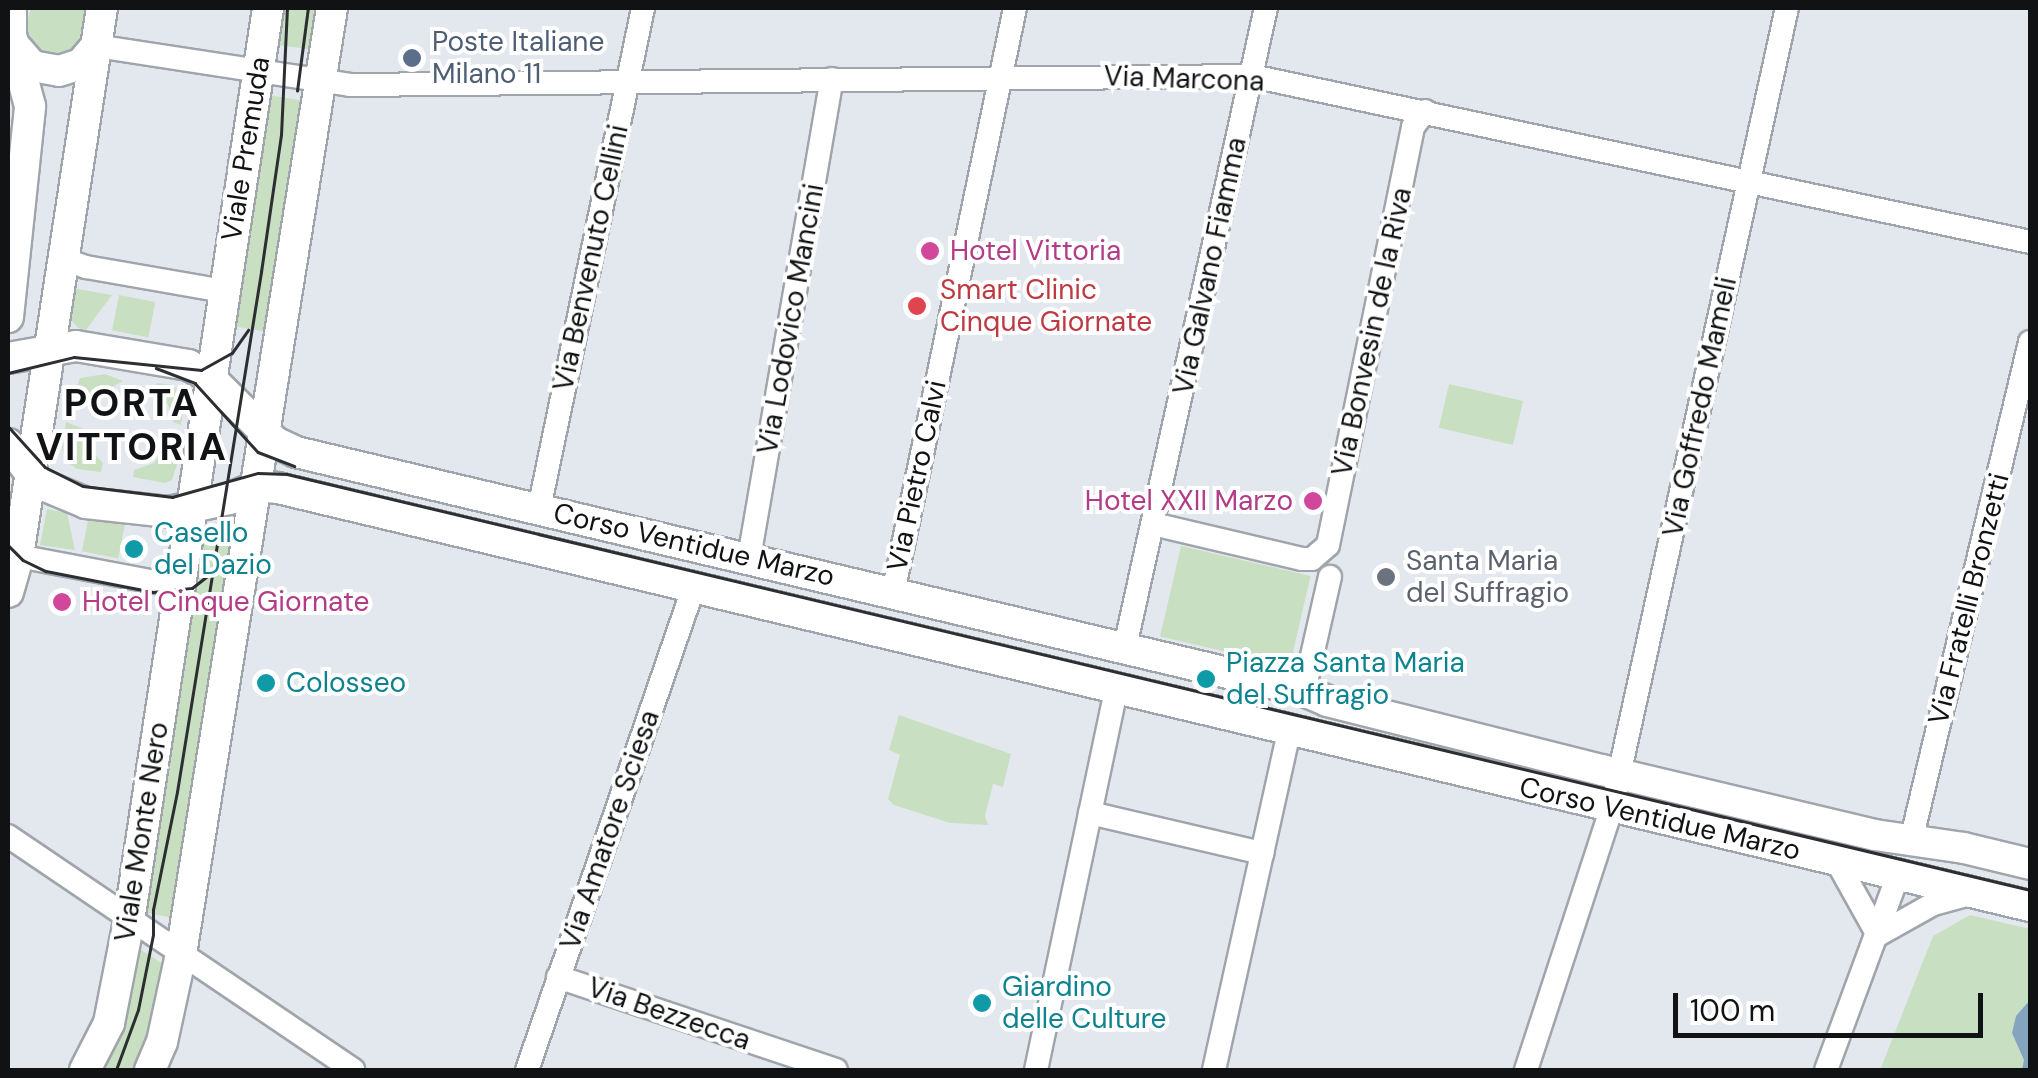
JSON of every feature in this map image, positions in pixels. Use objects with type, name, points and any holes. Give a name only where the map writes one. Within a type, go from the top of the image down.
[{"type":"main road","points":[[8,317],[15,255],[19,105],[10,8]]},
{"type":"main road","points":[[8,592],[102,8]]},
{"type":"main road","name":"Viale Premuda","points":[[211,380],[268,8]]},
{"type":"main road","points":[[320,81],[332,8]]},
{"type":"main road","points":[[14,46],[32,66],[60,72],[81,64],[96,46]]},
{"type":"main road","name":"Viale Monte Nero","points":[[150,1070],[162,1042],[182,954],[320,81]]},
{"type":"main road","points":[[15,255],[25,269],[38,274],[48,271],[62,258]]},
{"type":"main road","points":[[8,358],[85,346],[196,368],[266,435]]},
{"type":"main road","points":[[193,508],[211,380]]},
{"type":"main road","name":"Corso Ventidue Marzo","points":[[266,435],[296,452],[1125,647]]},
{"type":"main road","points":[[8,444],[29,476],[60,495],[86,502],[157,513],[193,508],[258,486]]},
{"type":"main road","name":"Corso Ventidue Marzo","points":[[258,486],[1116,690]]},
{"type":"main road","name":"Viale Monte Nero","points":[[85,1070],[109,1023],[129,921],[193,508]]},
{"type":"main road","points":[[1289,732],[1116,690],[1125,647],[1304,691]]},
{"type":"main road","name":"Corso Ventidue Marzo","points":[[1304,691],[1619,774],[1905,857],[1974,892],[2030,906]]},
{"type":"main road","name":"Corso Ventidue Marzo","points":[[1289,732],[1836,860],[1905,857],[1964,848],[2030,864]]},
{"type":"street","name":"Via Benvenuto Cellini","points":[[539,509],[642,8]]},
{"type":"street","name":"Via Pietro Calvi","points":[[892,592],[1015,8]]},
{"type":"street","name":"Via Galvano Fiamma","points":[[1153,524],[1266,8]]},
{"type":"street","name":"Via Goffredo Mameli","points":[[1526,1070],[1612,807],[1787,8]]},
{"type":"street","name":"Via Marcona","points":[[96,46],[350,85],[1252,76],[2030,242]]},
{"type":"street","name":"Via Lodovico Mancini","points":[[750,558],[832,79]]},
{"type":"street","name":"Via Bonvesin de la Riva","points":[[1153,524],[1302,559],[1321,554],[1328,545],[1413,127],[1425,111]]},
{"type":"street","points":[[62,258],[86,267],[223,290]]},
{"type":"street","name":"Via Fratelli Bronzetti","points":[[1826,1070],[1905,857],[2030,342]]},
{"type":"street","points":[[1125,647],[1153,524]]},
{"type":"street","points":[[13,560],[182,587]]},
{"type":"street","points":[[1304,691],[1330,577]]},
{"type":"street","name":"Via Amatore Sciesa","points":[[527,1070],[694,589]]},
{"type":"street","points":[[1036,1070],[1116,690]]},
{"type":"street","points":[[1214,1070],[1289,732]]},
{"type":"street","points":[[1090,814],[1262,853]]},
{"type":"street","points":[[8,836],[18,853],[182,954],[353,1070]]},
{"type":"street","points":[[1836,860],[1878,935],[1934,904],[1974,892]]},
{"type":"street","name":"Via Bezzecca","points":[[558,977],[836,1070]]},
{"type":"green space","points":[[31,8],[86,8],[77,49],[62,57],[43,56],[28,44],[25,31]]},
{"type":"green space","points":[[275,8],[323,8],[316,50],[269,44]]},
{"type":"green space","points":[[268,95],[308,101],[271,332],[231,326]]},
{"type":"green space","points":[[72,288],[112,295],[86,330],[78,328],[67,316]]},
{"type":"green space","points":[[119,295],[155,302],[148,337],[112,330]]},
{"type":"green space","points":[[105,374],[123,381],[78,406],[70,404],[80,378]]},
{"type":"green space","points":[[157,383],[172,385],[185,395],[181,425],[173,422],[168,405],[152,388]]},
{"type":"green space","points":[[1449,384],[1523,401],[1513,445],[1439,428]]},
{"type":"green space","points":[[66,422],[84,429],[89,448],[103,463],[101,472],[77,469],[66,461],[62,448]]},
{"type":"green space","points":[[169,445],[181,452],[172,480],[165,483],[133,477],[134,470],[154,463]]},
{"type":"green space","points":[[47,509],[67,513],[75,550],[40,545]]},
{"type":"green space","points":[[89,515],[125,522],[118,558],[82,551]]},
{"type":"green space","points":[[206,530],[243,537],[169,917],[132,910]]},
{"type":"green space","points":[[1181,546],[1311,576],[1290,667],[1160,637]]},
{"type":"green space","points":[[899,715],[1011,754],[1003,787],[993,784],[985,816],[988,825],[950,823],[894,805],[888,799],[900,755],[889,750]]},
{"type":"green space","points":[[1970,915],[2030,929],[2030,1070],[1880,1070],[1933,936]]},
{"type":"green space","points":[[135,946],[165,965],[157,1020],[139,1070],[99,1070]]},
{"type":"water","points":[[2030,1000],[2030,1070],[2022,1070],[2024,1060],[2012,1033],[2016,1016]]},
{"type":"tram line","points":[[116,1070],[138,1010],[153,935],[153,910],[177,792],[261,272],[281,135],[287,8]]},
{"type":"tram line","points":[[297,91],[308,8]]},
{"type":"tram line","points":[[8,373],[74,357],[201,370],[232,353],[248,330]]},
{"type":"tram line","points":[[156,368],[195,383],[258,452],[294,466]]},
{"type":"tram line","points":[[8,426],[45,467],[83,486],[172,497],[258,473],[287,474],[2030,890]]},
{"type":"tram line","points":[[8,545],[23,560],[46,571],[153,592],[192,588],[216,569]]},
{"type":"place","name":"Poste Italiane Milano 11","points":[[412,58]]},
{"type":"place","name":"Hotel Vittoria","points":[[930,251]]},
{"type":"place","name":"Smart Clinic Cinque Giornate","points":[[917,306]]},
{"type":"place","name":"Hotel XXII Marzo","points":[[1313,501]]},
{"type":"place","name":"Casello del Dazio","points":[[134,549]]},
{"type":"place","name":"Santa Maria del Suffragio","points":[[1386,577]]},
{"type":"place","name":"Hotel Cinque Giornate","points":[[62,602]]},
{"type":"place","name":"Piazza Santa Maria del Suffragio","points":[[1206,679]]},
{"type":"place","name":"Colosseo","points":[[266,683]]},
{"type":"place","name":"Giardino delle Culture","points":[[982,1003]]},
{"type":"district","name":"PORTA VITTORIA","points":[[132,426]]}]
